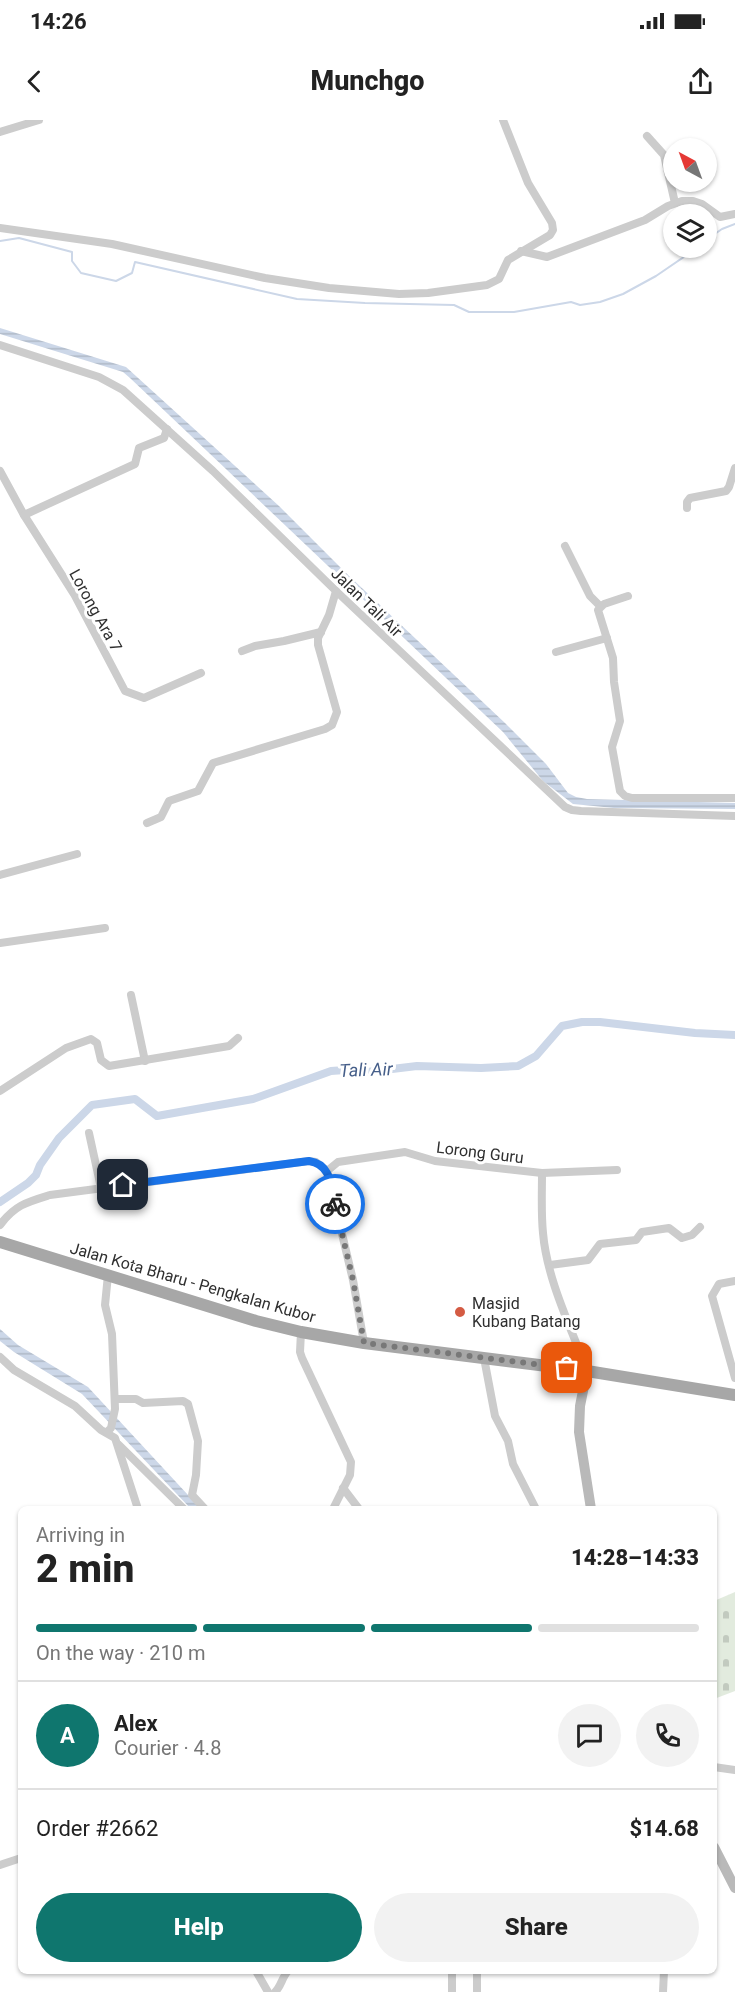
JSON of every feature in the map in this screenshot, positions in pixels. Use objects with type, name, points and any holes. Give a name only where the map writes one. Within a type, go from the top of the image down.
[{"type":"main road","name":"Jalan Kota Bharu - Pengkalan Kubor","points":[[0,1242],[256,1321],[301,1332],[364,1343],[587,1371],[735,1395]]},
{"type":"street","points":[[0,132],[39,120]]},
{"type":"street","points":[[0,228],[112,244],[266,278],[329,288],[399,294],[428,293],[488,285],[499,279],[505,262],[550,235],[553,230],[552,223],[528,183],[503,120]]},
{"type":"street","points":[[647,136],[664,155],[675,203]]},
{"type":"street","points":[[521,251],[547,257],[645,220],[682,201],[693,201],[720,216],[735,214]]},
{"type":"street","name":"Jalan Tali Air","points":[[0,345],[111,382],[167,429],[565,807],[581,811],[735,816]]},
{"type":"street","points":[[24,515],[135,464],[139,448],[164,438],[167,429]]},
{"type":"street","name":"Lorong Ara 7","points":[[0,471],[24,515],[74,594],[121,687],[125,691],[144,698],[150,697],[201,673]]},
{"type":"street","points":[[687,508],[690,498],[726,491],[734,475]]},
{"type":"street","points":[[565,546],[590,596],[600,606]]},
{"type":"street","points":[[147,823],[161,817],[169,801],[198,791],[213,763],[332,725],[337,712],[318,645],[336,591]]},
{"type":"street","points":[[600,606],[628,596]]},
{"type":"street","points":[[600,606],[599,614],[613,658],[620,722],[612,747],[620,791],[632,798],[735,798]]},
{"type":"street","points":[[242,651],[255,646],[321,632]]},
{"type":"street","points":[[556,652],[607,638]]},
{"type":"street","points":[[0,875],[77,854]]},
{"type":"street","points":[[0,943],[105,928]]},
{"type":"street","points":[[132,995],[145,1060]]},
{"type":"street","points":[[0,1091],[66,1048],[91,1039],[97,1043],[101,1060],[107,1065],[230,1046],[238,1038]]},
{"type":"street","points":[[89,1133],[101,1188]]},
{"type":"street","name":"Lorong Guru","points":[[327,1171],[338,1162],[405,1152],[435,1161],[542,1173],[617,1170]]},
{"type":"street","points":[[0,1226],[26,1202],[50,1195],[309,1161],[321,1165],[327,1171],[353,1280],[364,1343]]},
{"type":"street","points":[[542,1173],[543,1233],[550,1265],[587,1371],[580,1406],[579,1432],[591,1506]]},
{"type":"street","points":[[550,1265],[588,1260],[600,1244],[636,1240],[642,1232],[669,1228],[682,1238],[692,1234],[700,1227]]},
{"type":"street","points":[[108,1275],[105,1305],[112,1334],[115,1399],[115,1413],[109,1430]]},
{"type":"street","points":[[735,1281],[719,1284],[712,1296],[735,1378]]},
{"type":"street","points":[[301,1332],[302,1358],[351,1462],[351,1472],[334,1506]]},
{"type":"street","points":[[0,1357],[15,1370],[75,1406],[101,1430],[109,1430]]},
{"type":"street","points":[[484,1358],[495,1416],[508,1441],[512,1462],[534,1506]]},
{"type":"street","points":[[115,1399],[136,1399],[143,1403],[187,1402],[198,1441],[192,1495],[202,1506]]},
{"type":"street","points":[[109,1430],[117,1443],[137,1506]]},
{"type":"street","points":[[117,1443],[181,1506]]},
{"type":"street","points":[[343,1488],[357,1506]]},
{"type":"street","points":[[717,1767],[735,1770]]},
{"type":"street","points":[[717,1853],[735,1888]]},
{"type":"street","points":[[0,1865],[18,1859]]},
{"type":"street","points":[[258,1974],[268,1992]]},
{"type":"street","points":[[275,1992],[286,1974]]},
{"type":"street","points":[[452,1974],[452,1992]]},
{"type":"street","points":[[477,1974],[477,1992]]},
{"type":"street","points":[[663,1992],[664,1974]]},
{"type":"green space","points":[[735,1592],[735,1691],[717,1698],[717,1600]]},
{"type":"water","points":[[0,328],[126,367],[279,506],[346,573],[505,723],[546,764],[568,793],[587,799],[735,803],[735,809],[614,808],[573,804],[543,781],[503,732],[123,372],[0,334]]},
{"type":"water","points":[[0,1329],[18,1345],[88,1387],[198,1506],[188,1506],[82,1394],[0,1341]]},
{"type":"waterway","points":[[717,232],[735,224]]},
{"type":"waterway","points":[[0,241],[19,238],[72,252],[72,261],[81,273],[116,281],[132,273],[135,262],[297,299],[454,305],[469,312],[514,312],[571,302],[580,305],[600,302],[623,294],[682,258]]},
{"type":"waterway","name":"Tali Air","points":[[0,1202],[36,1175],[40,1165],[59,1138],[92,1105],[135,1099],[157,1116],[253,1099],[331,1071],[367,1072],[417,1066],[481,1068],[518,1066],[536,1056],[562,1026],[582,1022],[735,1035]]},
{"type":"way so far","points":[[335,1204],[353,1280],[364,1343],[567,1368]]},
{"type":"place","name":"Masjid Kubang Batang","points":[[460,1312]]},
{"type":"route","points":[[123,1185],[309,1161],[316,1162],[327,1171],[335,1204]]}]
